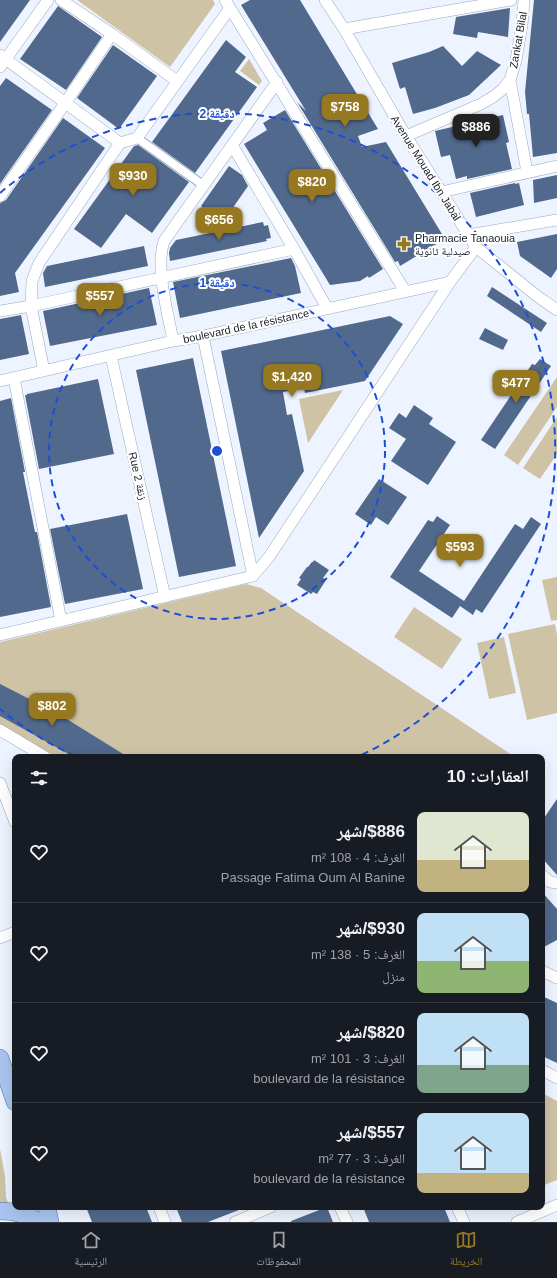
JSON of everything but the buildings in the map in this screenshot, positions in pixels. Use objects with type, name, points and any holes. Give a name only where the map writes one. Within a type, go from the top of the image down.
[{"type":"main road","points":[[0,1058],[12,1093]]},
{"type":"main road","points":[[48,1210],[50,1222]]},
{"type":"main road","points":[[0,1211],[13,1211],[28,1215],[39,1222]]},
{"type":"street","points":[[48,0],[2,60],[66,102],[120,143]]},
{"type":"street","points":[[61,0],[112,34],[177,82]]},
{"type":"street","name":"Avenue Mouad Ibn Jabal","points":[[325,0],[344,28],[406,136],[476,247],[537,296],[557,310]]},
{"type":"street","points":[[344,28],[511,0]]},
{"type":"street","name":"Zankat Bilal","points":[[406,136],[481,104],[503,89],[510,80],[516,60],[522,25],[524,0]]},
{"type":"street","points":[[44,370],[31,306],[32,281],[40,263],[120,143],[138,138],[177,82],[227,4],[277,82],[405,291]]},
{"type":"street","points":[[0,196],[112,34]]},
{"type":"street","name":"Zankat Bilal","points":[[510,80],[527,172]]},
{"type":"street","points":[[173,341],[161,278],[160,257],[164,241],[277,82]]},
{"type":"street","points":[[138,138],[203,185]]},
{"type":"street","points":[[232,145],[327,308]]},
{"type":"street","points":[[441,192],[557,166]]},
{"type":"street","points":[[468,235],[557,220]]},
{"type":"street","points":[[0,635],[252,576],[269,557],[450,282],[476,247]]},
{"type":"street","points":[[0,312],[294,249]]},
{"type":"street","name":"boulevard de la résistance","points":[[0,381],[173,341],[203,336],[450,282]]},
{"type":"street","points":[[203,336],[252,576]]},
{"type":"street","name":"Rue 2 زنقة","points":[[111,356],[165,597]]},
{"type":"street","points":[[14,378],[61,621]]},
{"type":"street","points":[[0,730],[40,754]]},
{"type":"street","points":[[0,783],[12,814]]},
{"type":"street","points":[[545,878],[550,882],[557,883]]},
{"type":"street","points":[[0,938],[12,933]]},
{"type":"street","points":[[545,972],[557,978]]},
{"type":"street","points":[[545,1072],[557,1078]]},
{"type":"street","points":[[517,1222],[557,1205]]},
{"type":"street","points":[[160,1210],[165,1222]]},
{"type":"street","points":[[235,1222],[264,1210]]},
{"type":"street","points":[[341,1210],[347,1222]]},
{"type":"street","points":[[458,1210],[464,1222]]},
{"type":"shaded area","points":[[77,0],[213,0],[215,4],[170,67]]},
{"type":"shaded area","points":[[249,59],[262,81],[259,85],[240,71]]},
{"type":"shaded area","points":[[557,377],[557,407],[518,465],[504,455]]},
{"type":"shaded area","points":[[343,390],[308,443],[299,399]]},
{"type":"shaded area","points":[[557,417],[557,454],[540,479],[523,468]]},
{"type":"shaded area","points":[[557,577],[557,620],[551,621],[542,580]]},
{"type":"shaded area","points":[[246,584],[261,588],[510,754],[52,754],[0,724],[0,642]]},
{"type":"shaded area","points":[[414,607],[462,639],[442,669],[394,637]]},
{"type":"shaded area","points":[[555,624],[557,635],[557,713],[527,720],[508,634]]},
{"type":"shaded area","points":[[504,637],[516,693],[489,699],[477,643]]},
{"type":"shaded area","points":[[545,1095],[557,1101],[557,1180],[545,1185]]},
{"type":"shaded area","points":[[0,1149],[8,1203],[0,1205]]},
{"type":"place","name":"Pharmacie Tanaouia صيدلية ثانوية","points":[[404,244]]}]
